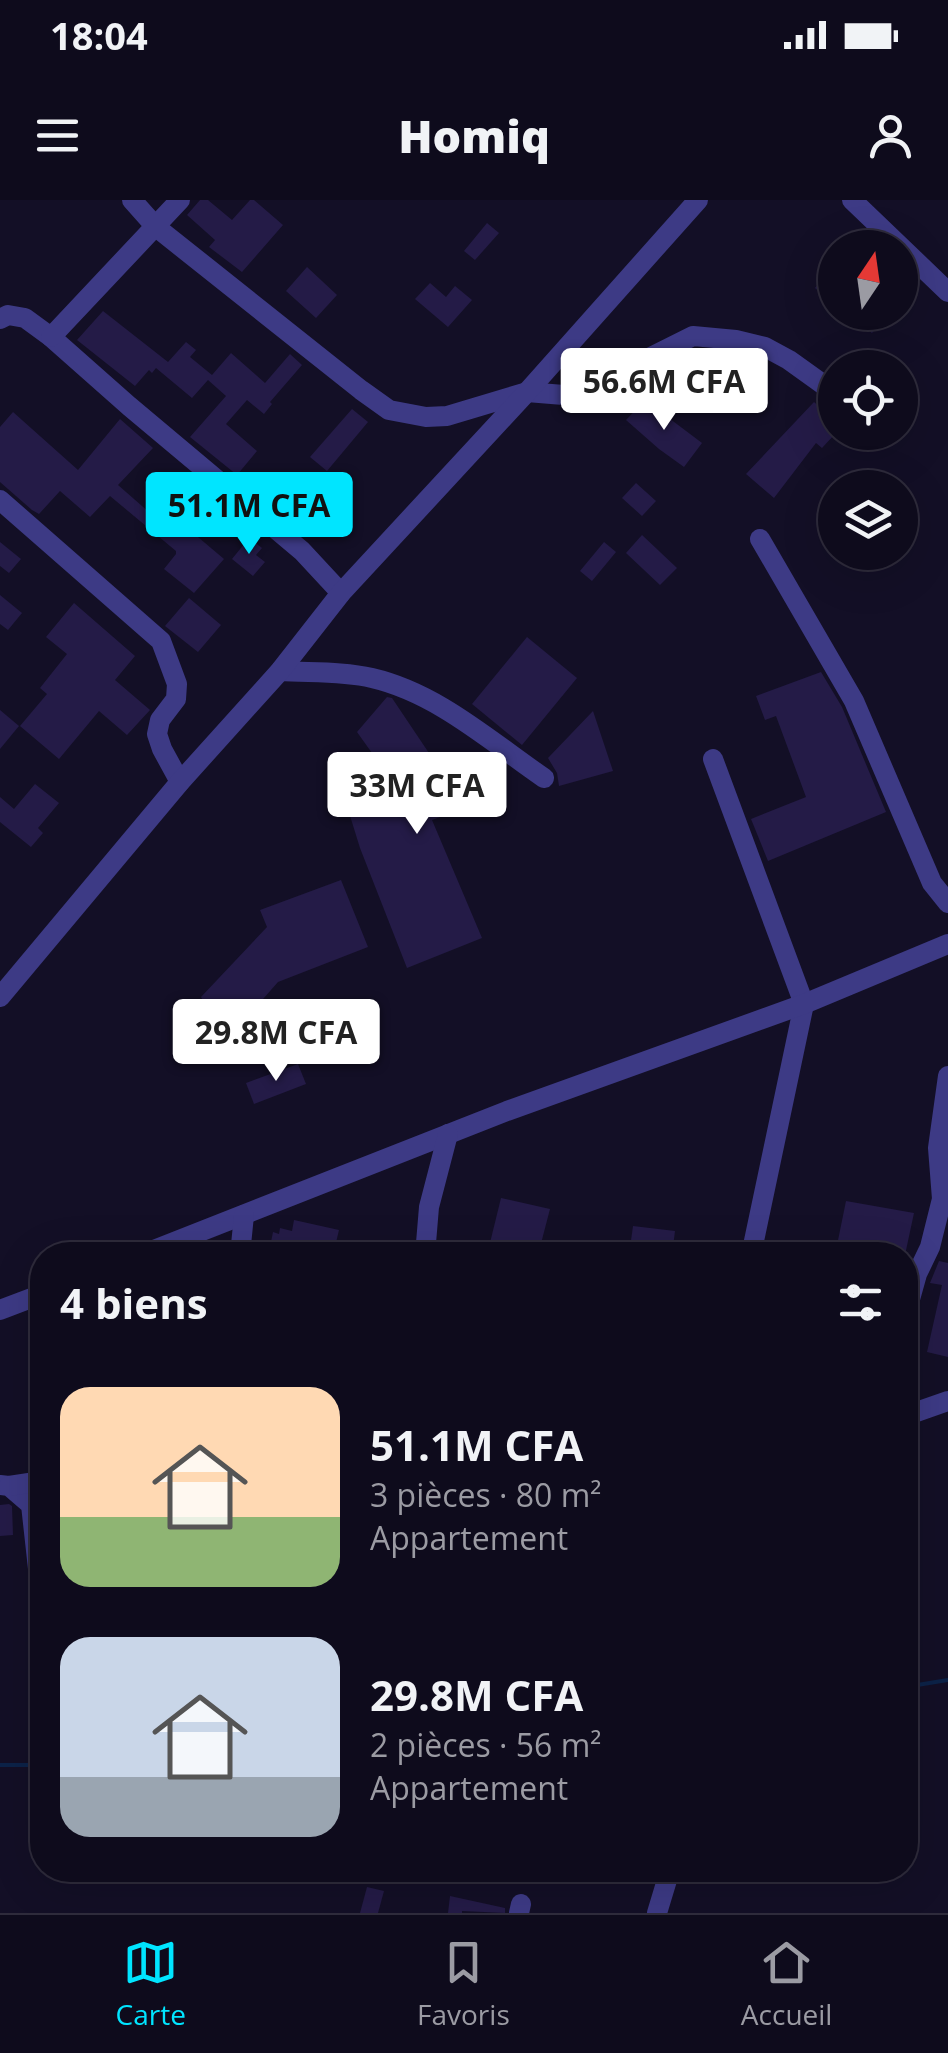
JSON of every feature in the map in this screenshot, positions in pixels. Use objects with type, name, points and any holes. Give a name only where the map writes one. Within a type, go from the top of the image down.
[{"type":"street","points":[[132,200],[156,227],[389,410],[426,417],[447,416],[527,392],[576,396],[589,393],[693,336],[736,340],[765,348],[818,381]]},
{"type":"street","points":[[50,336],[180,200]]},
{"type":"street","points":[[0,996],[180,782],[280,671],[341,593],[698,200]]},
{"type":"street","points":[[852,200],[948,292]]},
{"type":"street","points":[[0,319],[25,318],[50,336],[302,551],[341,593]]},
{"type":"street","points":[[0,500],[161,640],[177,684],[176,699],[160,720],[157,734],[180,782]]},
{"type":"street","points":[[760,539],[854,702],[932,883],[948,903]]},
{"type":"street","points":[[280,671],[369,677],[408,689],[443,708],[544,778]]},
{"type":"street","points":[[713,759],[804,1004],[755,1242]]},
{"type":"street","points":[[174,1242],[506,1110],[804,1004],[948,944]]},
{"type":"street","points":[[918,1272],[945,1200],[938,1148],[948,1076]]},
{"type":"street","points":[[426,1242],[430,1207],[448,1134]]},
{"type":"street","points":[[241,1242],[244,1215]]},
{"type":"street","points":[[0,1310],[30,1299]]},
{"type":"street","points":[[918,1411],[948,1401]]},
{"type":"street","points":[[4,1486],[30,1482]]},
{"type":"street","points":[[4,1486],[30,1504]]},
{"type":"street","points":[[657,1913],[666,1882]]},
{"type":"building","points":[[200,200],[208,200],[232,220],[254,200],[283,225],[242,272],[209,247],[215,240],[187,215]]},
{"type":"building","points":[[487,223],[499,233],[475,260],[464,251]]},
{"type":"building","points":[[307,267],[337,295],[316,318],[286,291]]},
{"type":"building","points":[[430,283],[446,297],[455,286],[472,300],[448,327],[415,299]]},
{"type":"building","points":[[103,311],[168,362],[186,342],[196,350],[190,357],[212,375],[231,353],[265,383],[290,354],[302,365],[264,414],[247,400],[226,424],[257,451],[237,475],[190,437],[226,396],[208,380],[192,398],[156,368],[152,373],[149,370],[135,386],[77,340]]},
{"type":"building","points":[[645,400],[702,443],[684,467],[626,420]]},
{"type":"building","points":[[814,402],[818,406],[818,445],[774,498],[746,474]]},
{"type":"building","points":[[352,409],[368,422],[327,471],[310,457]]},
{"type":"building","points":[[13,412],[78,470],[120,419],[153,448],[118,485],[150,513],[182,476],[197,488],[191,495],[210,511],[192,532],[224,559],[194,593],[164,569],[176,551],[110,496],[90,517],[60,491],[39,514],[32,510],[0,482],[0,427]]},
{"type":"building","points":[[300,476],[326,498],[309,517],[313,520],[302,533],[273,508]]},
{"type":"building","points":[[636,483],[656,501],[642,516],[622,498]]},
{"type":"building","points":[[642,535],[677,568],[660,585],[626,553]]},
{"type":"building","points":[[249,538],[262,548],[256,555],[265,562],[253,576],[232,559]]},
{"type":"building","points":[[0,542],[21,559],[9,573],[0,566]]},
{"type":"building","points":[[604,542],[616,552],[592,581],[580,571]]},
{"type":"building","points":[[0,595],[22,613],[8,630],[0,624]]},
{"type":"building","points":[[189,598],[221,625],[198,652],[165,626]]},
{"type":"building","points":[[74,603],[135,656],[115,680],[150,710],[127,735],[99,711],[59,759],[20,726],[47,694],[40,688],[67,654],[46,637]]},
{"type":"building","points":[[527,637],[577,678],[522,745],[472,704]]},
{"type":"building","points":[[821,672],[842,707],[886,812],[768,861],[751,819],[806,797],[776,716],[765,720],[756,696]]},
{"type":"building","points":[[387,697],[392,698],[441,771],[484,752],[501,794],[432,820],[482,938],[407,968],[347,806],[397,788],[357,732]]},
{"type":"building","points":[[0,710],[19,726],[0,749]]},
{"type":"building","points":[[593,711],[613,771],[559,786],[548,758]]},
{"type":"building","points":[[35,784],[59,803],[38,828],[43,833],[31,847],[0,822],[0,797],[14,809]]},
{"type":"building","points":[[341,880],[368,947],[278,982],[226,1041],[201,997],[267,927],[260,910]]},
{"type":"building","points":[[298,1064],[306,1084],[254,1104],[246,1083]]},
{"type":"building","points":[[501,1198],[550,1209],[541,1242],[490,1242]]},
{"type":"building","points":[[846,1201],[914,1213],[908,1242],[838,1242]]},
{"type":"building","points":[[294,1220],[339,1230],[336,1242],[271,1242],[273,1232],[279,1234],[280,1228],[292,1231]]},
{"type":"building","points":[[633,1226],[675,1231],[674,1242],[631,1242]]},
{"type":"building","points":[[939,1261],[948,1263],[948,1357],[927,1352],[942,1285],[930,1283]]},
{"type":"building","points":[[9,1504],[13,1535],[0,1536],[0,1505]]},
{"type":"building","points":[[367,1887],[384,1891],[378,1913],[360,1913]]},
{"type":"building","points":[[450,1896],[505,1908],[505,1913],[448,1913]]},
{"type":"waterway","points":[[918,1685],[948,1680]]},
{"type":"waterway","points":[[0,1765],[30,1765]]}]
